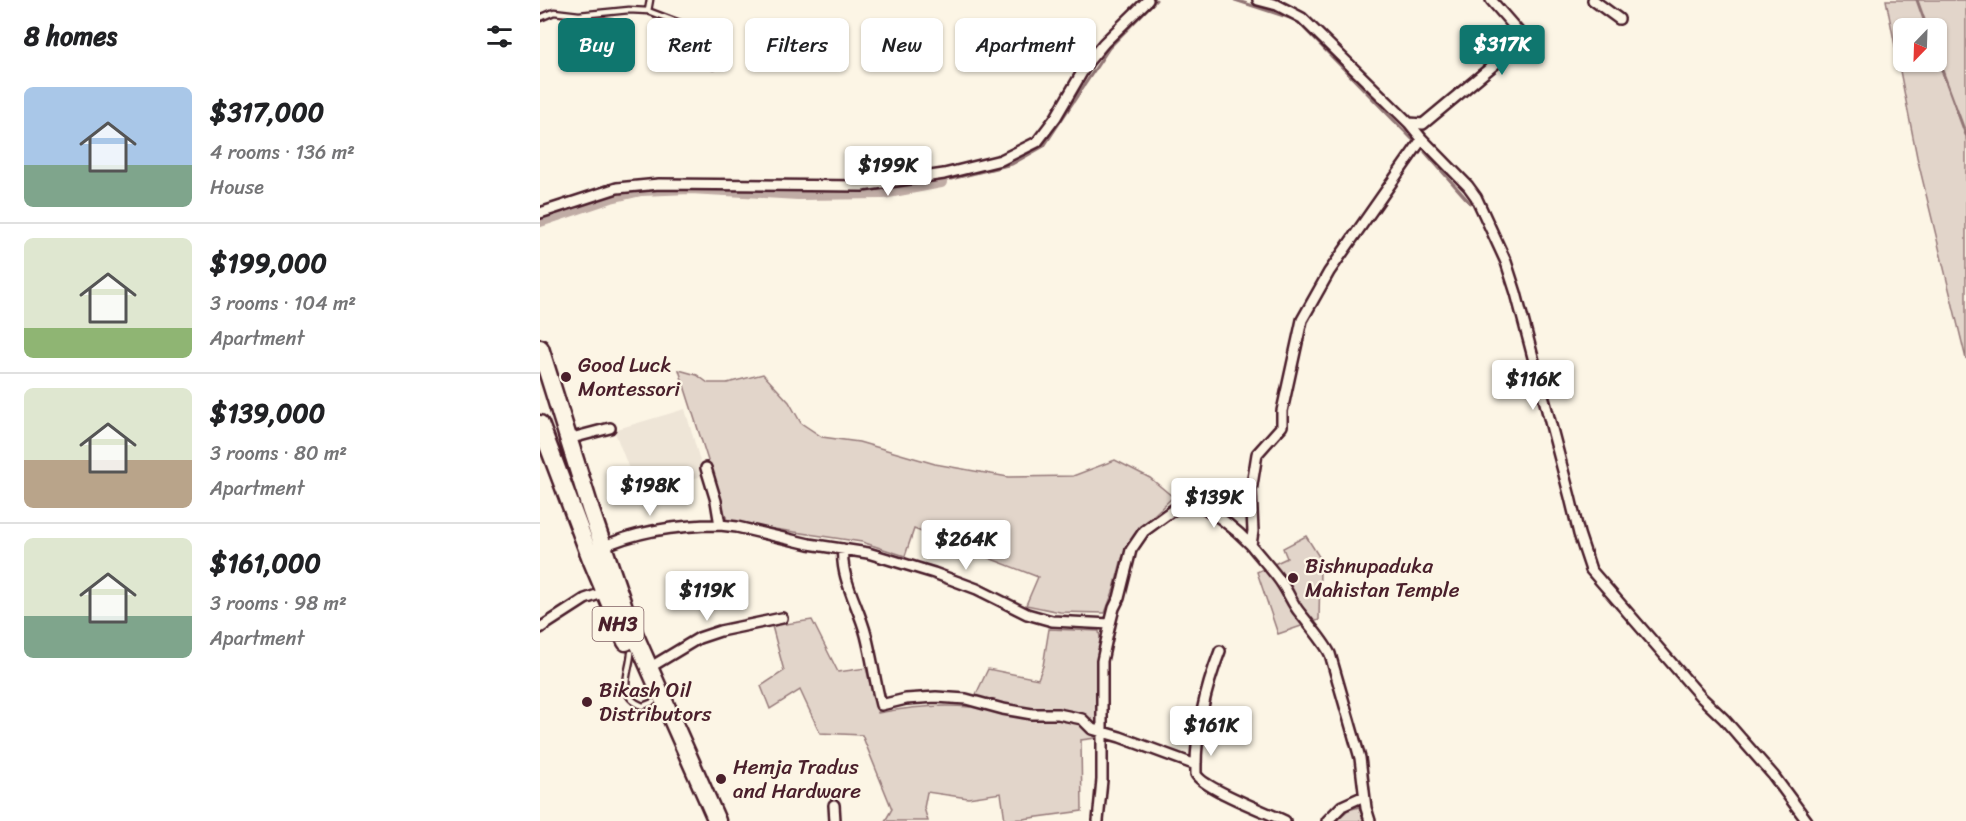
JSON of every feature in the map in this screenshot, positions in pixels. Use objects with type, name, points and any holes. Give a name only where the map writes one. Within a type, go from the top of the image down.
[{"type":"highway","points":[[540,348],[568,439],[596,549],[717,821]]},
{"type":"highway","name":"NH3","points":[[540,424],[543,441],[596,549],[605,592],[705,821]]},
{"type":"street","points":[[540,213],[617,188],[659,184],[862,186],[944,174],[1001,159],[1037,142],[1056,117],[1088,62],[1148,0]]},
{"type":"street","points":[[1257,0],[1277,5],[1302,18],[1409,123],[1472,192],[1506,262],[1516,293],[1579,534],[1591,570],[1701,697],[1724,719],[1773,775],[1807,821]]},
{"type":"street","points":[[1409,123],[1423,124],[1526,39],[1491,0]]},
{"type":"street","points":[[1593,0],[1619,19]]},
{"type":"street","points":[[1251,545],[1253,531],[1251,491],[1257,454],[1282,426],[1282,411],[1302,320],[1329,272],[1422,139]]},
{"type":"street","points":[[568,439],[610,428]]},
{"type":"street","points":[[706,468],[716,501],[720,525]]},
{"type":"street","points":[[1098,821],[1102,780],[1102,661],[1114,608],[1119,598],[1131,550],[1144,531],[1188,499],[1211,510],[1231,525],[1251,545],[1282,584],[1312,631],[1323,641],[1330,654],[1360,758],[1364,796],[1370,821]]},
{"type":"street","points":[[596,549],[641,533],[660,529],[680,526],[737,527],[809,544],[868,553],[934,573],[976,589],[1027,614],[1052,621],[1110,624]]},
{"type":"street","points":[[843,549],[842,560],[866,633],[881,705],[906,699],[936,697],[966,699],[1032,714],[1058,714],[1082,719],[1092,729],[1196,765]]},
{"type":"street","points":[[540,628],[585,599],[605,592]]},
{"type":"street","points":[[649,668],[699,638],[720,631],[782,618]]},
{"type":"street","points":[[1220,651],[1206,694],[1201,719],[1196,765],[1199,780],[1285,821]]},
{"type":"street","points":[[1327,821],[1342,806],[1364,796]]},
{"type":"street","points":[[834,805],[835,821]]},
{"type":"lane","points":[[648,11],[650,0]]},
{"type":"lane","points":[[540,18],[554,12],[579,15],[629,10],[648,11],[667,18]]},
{"type":"shaded area","points":[[1886,0],[1966,0],[1966,359],[1917,157],[1900,72],[1947,72],[1947,18],[1893,18],[1893,35]]},
{"type":"shaded area","points":[[679,370],[697,375],[708,383],[727,383],[763,374],[789,402],[801,423],[822,437],[859,442],[935,464],[1008,477],[1073,476],[1115,460],[1150,478],[1173,497],[1137,531],[1122,558],[1105,613],[1060,612],[1026,605],[1038,577],[914,529],[905,556],[862,542],[727,520]]},
{"type":"shaded area","points":[[685,409],[704,475],[646,495],[631,474],[614,430]]},
{"type":"shaded area","points":[[1306,536],[1323,563],[1320,569],[1319,620],[1278,634],[1257,572],[1287,558],[1283,548]]},
{"type":"shaded area","points":[[812,620],[838,672],[866,668],[878,713],[924,707],[970,707],[988,669],[1038,679],[1043,666],[1049,629],[1099,631],[1104,666],[1103,737],[1081,740],[1082,811],[1005,820],[1001,793],[968,798],[927,792],[924,808],[928,821],[885,821],[892,809],[862,735],[820,733],[800,690],[770,709],[761,686],[784,671],[772,626]]},
{"type":"shaded area","points":[[1359,807],[1364,821],[1336,821],[1348,810]]},
{"type":"waterway","points":[[951,179],[1012,164],[1044,146],[1109,48],[1156,0]]},
{"type":"waterway","points":[[1235,0],[1296,20],[1412,139]]},
{"type":"waterway","points":[[1917,0],[1923,18]]},
{"type":"waterway","points":[[1943,72],[1966,135]]},
{"type":"waterway","points":[[1425,152],[1470,203]]},
{"type":"waterway","points":[[540,221],[611,197],[641,190],[690,188],[798,194],[883,193],[941,182]]},
{"type":"place","name":"Good Luck Montessori","points":[[566,377]]},
{"type":"place","name":"Bishnupaduka Mahistan Temple","points":[[1293,578]]},
{"type":"place","name":"Bikash Oil Distributors","points":[[587,702]]},
{"type":"place","name":"Hemja Tradus and Hardware","points":[[721,779]]}]
